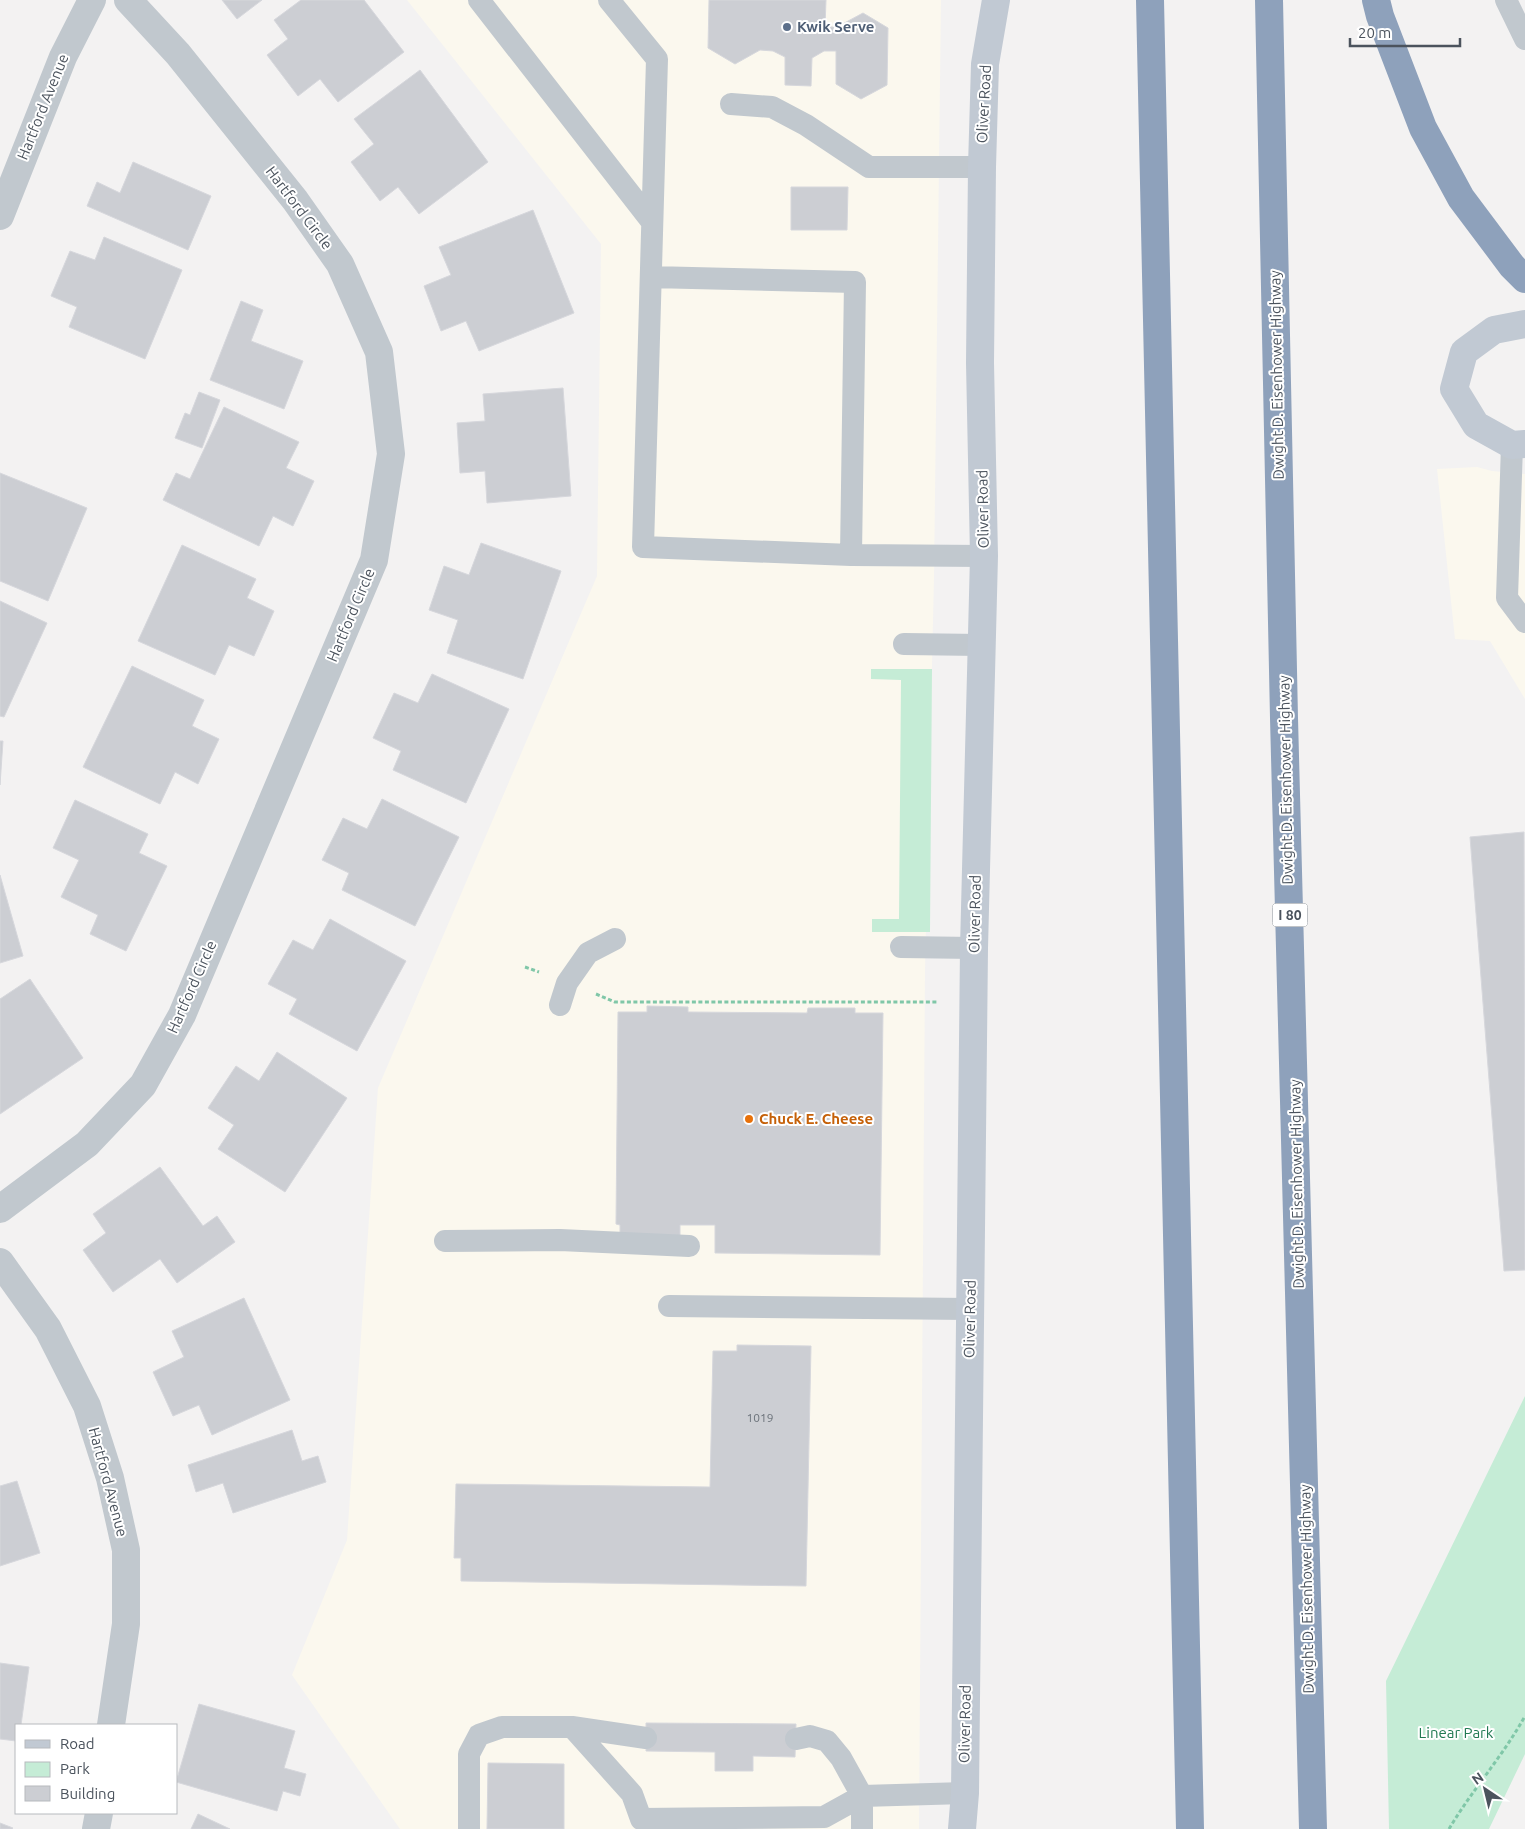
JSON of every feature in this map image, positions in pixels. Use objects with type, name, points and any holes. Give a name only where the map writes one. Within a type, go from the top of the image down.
[{"type":"highway","points":[[1150,0],[1190,1829]]},
{"type":"highway","name":"Dwight D. Eisenhower Highway","points":[[1269,0],[1284,688],[1313,1829]]},
{"type":"highway","points":[[1376,0],[1383,24],[1428,137],[1461,198],[1512,266],[1525,279]]},
{"type":"main road","name":"Oliver Road","points":[[962,1829],[965,1793],[974,948],[984,556],[980,363],[982,166],[985,64],[996,0]]},
{"type":"main road","points":[[1518,444],[1476,425],[1454,389],[1464,352],[1494,330],[1525,324]]},
{"type":"street","name":"Hartford Avenue","points":[[0,216],[62,57],[92,0]]},
{"type":"street","name":"Hartford Circle","points":[[0,1209],[87,1144],[143,1085],[182,1015],[374,560],[391,454],[379,352],[340,264],[295,200],[178,54],[128,0]]},
{"type":"street","name":"Hartford Avenue","points":[[0,1262],[52,1338],[87,1406],[110,1478],[126,1550],[126,1624],[111,1724]]},
{"type":"street","points":[[96,1829],[99,1814]]},
{"type":"lane","points":[[479,0],[652,222]]},
{"type":"lane","points":[[609,0],[657,58],[643,547],[851,555],[984,556]]},
{"type":"lane","points":[[1506,0],[1525,39]]},
{"type":"lane","points":[[731,104],[772,107],[806,125],[869,167],[982,166]]},
{"type":"lane","points":[[651,277],[855,282],[851,555]]},
{"type":"lane","points":[[1518,444],[1507,598],[1525,622]]},
{"type":"lane","points":[[904,644],[981,645]]},
{"type":"lane","points":[[560,1005],[567,983],[588,953],[616,938]]},
{"type":"lane","points":[[901,947],[974,948]]},
{"type":"lane","points":[[445,1241],[560,1240],[689,1246]]},
{"type":"lane","points":[[669,1306],[970,1309]]},
{"type":"lane","points":[[470,1829],[469,1754],[479,1736],[502,1727],[572,1727],[646,1738]]},
{"type":"lane","points":[[572,1727],[632,1794],[641,1819],[703,1824],[824,1823],[862,1796],[965,1793]]},
{"type":"lane","points":[[796,1738],[810,1736],[827,1741],[840,1758],[862,1796],[862,1829]]},
{"type":"path","points":[[525,967],[615,1002],[938,1002]]},
{"type":"path","points":[[1449,1829],[1513,1737],[1525,1716]]},
{"type":"shaded area","points":[[407,0],[941,0],[934,577],[925,971],[919,1829],[400,1829],[292,1675],[347,1540],[378,1088],[597,576],[601,244]]},
{"type":"shaded area","points":[[1477,467],[1492,471],[1525,474],[1525,699],[1490,641],[1455,639],[1437,469]]},
{"type":"green space","points":[[871,669],[932,669],[930,932],[872,932],[872,919],[899,919],[901,680],[871,679]]},
{"type":"green space","name":"Linear Park","points":[[1525,1396],[1525,1754],[1489,1829],[1389,1829],[1386,1681]]},
{"type":"building","points":[[222,0],[262,0],[237,19]]},
{"type":"building","points":[[301,0],[364,0],[404,52],[338,102],[320,79],[298,96],[267,55],[288,39],[274,20]]},
{"type":"building","points":[[709,0],[826,0],[825,27],[837,27],[863,13],[888,28],[887,85],[861,99],[836,84],[836,51],[824,51],[812,58],[811,86],[785,85],[785,57],[773,51],[760,50],[735,64],[708,48]]},
{"type":"building","points":[[420,70],[488,162],[419,214],[398,187],[380,201],[351,162],[374,144],[354,119]]},
{"type":"building","points":[[133,162],[211,196],[188,250],[87,206],[97,182],[120,193]]},
{"type":"building","points":[[791,187],[848,187],[847,230],[791,230]]},
{"type":"building","points":[[533,210],[574,313],[479,351],[466,321],[441,331],[424,286],[451,275],[439,247]]},
{"type":"building","points":[[104,237],[182,270],[145,359],[69,327],[77,307],[51,296],[70,251],[95,260]]},
{"type":"building","points":[[241,301],[263,310],[251,341],[303,361],[284,409],[210,380]]},
{"type":"building","points":[[563,388],[571,496],[487,503],[485,471],[460,473],[457,423],[485,421],[483,394]]},
{"type":"building","points":[[199,392],[220,400],[202,448],[175,438],[185,413],[190,415]]},
{"type":"building","points":[[224,407],[299,442],[286,468],[314,481],[293,526],[273,516],[259,546],[163,500],[176,473],[190,479]]},
{"type":"building","points":[[0,473],[87,508],[48,601],[0,581]]},
{"type":"building","points":[[481,543],[561,571],[523,679],[447,653],[458,620],[429,610],[444,566],[469,575]]},
{"type":"building","points":[[182,545],[256,579],[247,598],[274,611],[254,656],[229,645],[215,675],[138,641]]},
{"type":"building","points":[[0,601],[47,623],[4,717],[0,716]]},
{"type":"building","points":[[132,666],[204,700],[192,726],[219,739],[198,784],[175,772],[160,804],[83,767]]},
{"type":"building","points":[[432,674],[509,709],[466,803],[393,770],[401,751],[373,738],[394,693],[418,703]]},
{"type":"building","points":[[0,741],[3,741],[0,785]]},
{"type":"building","points":[[382,799],[459,837],[415,926],[342,890],[349,873],[322,860],[343,818],[367,829]]},
{"type":"building","points":[[75,800],[148,834],[139,853],[167,866],[126,951],[90,934],[98,915],[61,897],[79,860],[53,848]]},
{"type":"building","points":[[1524,832],[1525,1270],[1504,1271],[1470,837]]},
{"type":"building","points":[[0,875],[23,956],[0,963]]},
{"type":"building","points":[[330,919],[406,961],[357,1051],[289,1014],[297,999],[268,984],[293,940],[313,950]]},
{"type":"building","points":[[30,979],[83,1058],[0,1114],[0,999]]},
{"type":"building","name":"Chuck E. Cheese","points":[[647,1006],[688,1007],[688,1012],[807,1013],[808,1008],[855,1008],[855,1013],[883,1013],[880,1255],[715,1253],[715,1225],[680,1225],[680,1237],[620,1237],[620,1225],[616,1224],[618,1012],[647,1012]]},
{"type":"building","points":[[277,1052],[347,1098],[285,1192],[218,1149],[234,1125],[208,1108],[236,1066],[259,1081]]},
{"type":"building","points":[[160,1167],[203,1226],[217,1216],[235,1242],[177,1283],[160,1259],[113,1292],[83,1250],[106,1233],[93,1214]]},
{"type":"building","points":[[244,1298],[290,1400],[212,1435],[199,1405],[173,1416],[153,1372],[184,1357],[172,1331]]},
{"type":"building","points":[[737,1345],[811,1346],[806,1586],[461,1581],[461,1558],[454,1558],[456,1484],[710,1487],[713,1351],[737,1351]]},
{"type":"building","points":[[292,1430],[302,1461],[318,1456],[326,1482],[233,1513],[223,1483],[196,1492],[188,1465]]},
{"type":"building","points":[[17,1481],[40,1553],[0,1566],[0,1486]]},
{"type":"building","points":[[0,1663],[29,1667],[21,1724],[15,1724],[15,1741],[0,1739]]},
{"type":"building","points":[[199,1704],[295,1731],[284,1768],[306,1774],[300,1796],[283,1791],[277,1811],[178,1783],[178,1775]]},
{"type":"building","points":[[646,1723],[796,1724],[795,1757],[753,1756],[753,1771],[715,1771],[715,1752],[646,1751]]},
{"type":"building","points":[[488,1763],[564,1764],[564,1829],[487,1829]]},
{"type":"building","points":[[198,1814],[230,1829],[191,1829]]},
{"type":"building","points":[[0,1823],[13,1828],[0,1829]]},
{"type":"place","name":"Kwik Serve","points":[[787,27]]},
{"type":"place","name":"Chuck E. Cheese","points":[[749,1119]]}]
